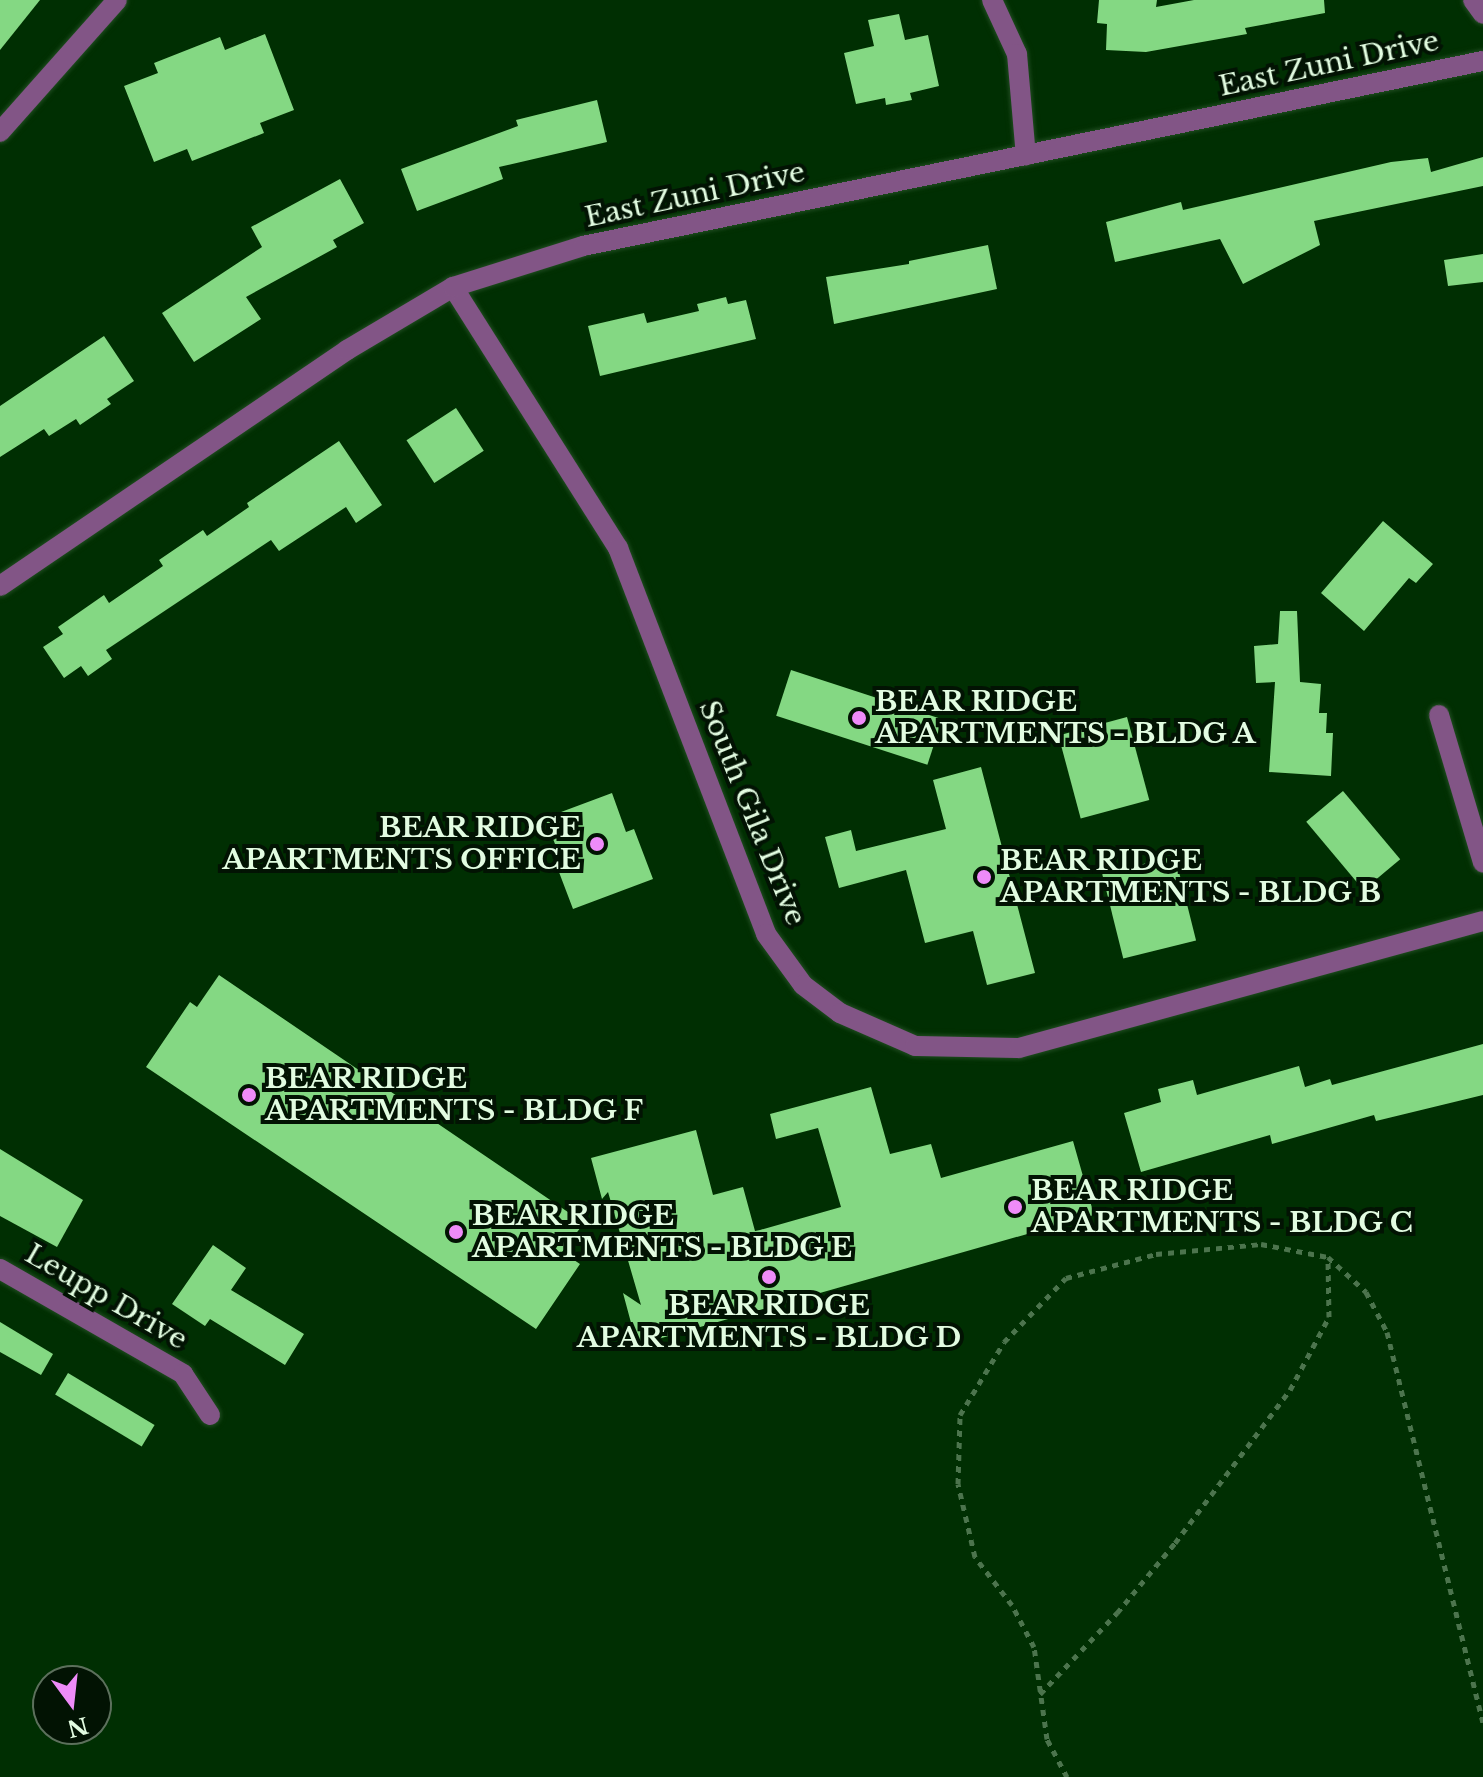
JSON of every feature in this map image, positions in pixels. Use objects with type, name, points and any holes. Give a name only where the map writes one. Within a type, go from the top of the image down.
[{"type":"street","points":[[0,132],[117,0]]},
{"type":"street","points":[[992,0],[1017,54],[1026,156]]},
{"type":"street","points":[[1473,0],[1483,14]]},
{"type":"street","name":"East Zuni Drive","points":[[0,586],[347,350],[453,287],[583,246],[1483,61]]},
{"type":"street","name":"South Gila Drive","points":[[453,287],[618,548],[766,934],[803,985],[840,1013],[915,1046],[1019,1048],[1483,921]]},
{"type":"street","points":[[1439,715],[1483,863]]},
{"type":"street","name":"Leupp Drive","points":[[0,1269],[183,1374],[210,1415]]},
{"type":"path","points":[[1067,1777],[1047,1739],[1034,1647],[1012,1605],[975,1557],[958,1484],[960,1415],[1004,1342],[1066,1278],[1156,1254],[1261,1244],[1328,1257],[1366,1292],[1387,1332],[1483,1722]]},
{"type":"path","points":[[1039,1694],[1117,1613],[1175,1543],[1290,1390],[1329,1317],[1328,1257]]},
{"type":"building","points":[[0,0],[40,0],[0,50]]},
{"type":"building","points":[[1099,0],[1157,0],[1156,7],[1194,0],[1324,0],[1325,13],[1245,28],[1247,34],[1146,52],[1106,50],[1107,24],[1097,23]]},
{"type":"building","points":[[899,14],[905,40],[928,35],[939,86],[910,93],[912,100],[886,105],[885,98],[856,104],[844,53],[874,46],[868,20]]},
{"type":"building","points":[[265,34],[294,110],[260,123],[264,133],[192,161],[187,149],[154,162],[124,86],[158,73],[154,63],[220,37],[225,50]]},
{"type":"building","points":[[597,100],[607,142],[499,167],[503,179],[417,211],[401,169],[518,126],[516,120]]},
{"type":"building","points":[[1483,157],[1483,186],[1314,221],[1320,245],[1243,284],[1220,239],[1115,262],[1106,222],[1181,202],[1183,210],[1391,162],[1428,158],[1431,172]]},
{"type":"building","points":[[340,179],[364,223],[333,240],[337,247],[246,297],[261,319],[194,362],[162,313],[262,247],[251,227]]},
{"type":"building","points":[[988,245],[997,289],[834,324],[826,277],[909,264],[909,261]]},
{"type":"building","points":[[1483,254],[1483,282],[1448,286],[1444,260]]},
{"type":"building","points":[[726,297],[728,304],[746,300],[756,339],[600,376],[588,326],[644,313],[647,323],[699,311],[697,304]]},
{"type":"building","points":[[104,336],[134,381],[107,399],[111,404],[80,425],[76,419],[49,436],[44,429],[0,457],[0,406]]},
{"type":"building","points":[[456,408],[484,451],[434,483],[407,440]]},
{"type":"building","points":[[339,441],[382,505],[356,523],[346,507],[279,551],[271,540],[106,650],[112,659],[88,676],[81,666],[64,678],[43,647],[63,634],[58,627],[104,595],[109,603],[163,566],[159,560],[203,530],[207,536],[249,507],[247,503]]},
{"type":"building","points":[[1383,521],[1433,564],[1416,583],[1409,578],[1364,631],[1321,593]]},
{"type":"building","points":[[1280,611],[1297,611],[1300,682],[1321,684],[1319,713],[1327,713],[1326,733],[1333,733],[1331,776],[1269,772],[1275,682],[1256,683],[1254,646],[1278,644]]},
{"type":"building","name":"BEAR RIDGE APARTMENTS - BLDG A","points":[[791,670],[942,719],[927,765],[776,716]]},
{"type":"building","points":[[1127,717],[1149,800],[1081,818],[1058,735]]},
{"type":"building","points":[[981,767],[1035,973],[987,985],[973,931],[925,943],[906,870],[839,888],[825,837],[851,830],[856,851],[946,829],[933,780]]},
{"type":"building","points":[[1343,791],[1400,859],[1363,890],[1306,822]]},
{"type":"building","name":"BEAR RIDGE APARTMENTS OFFICE","points":[[612,793],[626,832],[634,829],[653,879],[573,909],[554,859],[560,857],[545,818]]},
{"type":"building","points":[[1175,856],[1196,940],[1123,959],[1102,874]]},
{"type":"building","points":[[219,975],[584,1223],[562,1252],[580,1264],[536,1329],[146,1067],[190,1002],[197,1007]]},
{"type":"building","points":[[1483,1044],[1483,1095],[1376,1121],[1374,1115],[1272,1144],[1270,1135],[1141,1172],[1124,1113],[1161,1102],[1158,1089],[1193,1080],[1197,1095],[1299,1066],[1305,1087],[1330,1079],[1332,1085]]},
{"type":"building","points":[[871,1087],[890,1154],[931,1144],[941,1178],[1073,1141],[1094,1215],[637,1345],[623,1293],[641,1305],[608,1192],[602,1199],[591,1158],[696,1130],[713,1195],[743,1187],[755,1231],[760,1230],[841,1207],[818,1128],[776,1139],[770,1114]]},
{"type":"building","points":[[0,1149],[83,1200],[57,1247],[0,1216]]},
{"type":"building","points":[[213,1245],[246,1268],[231,1290],[304,1334],[285,1365],[210,1319],[205,1326],[172,1304]]},
{"type":"building","points":[[0,1322],[53,1354],[41,1375],[0,1352]]},
{"type":"building","points":[[68,1373],[155,1425],[142,1446],[55,1394]]},
{"type":"place","name":"BEAR RIDGE APARTMENTS - BLDG A","points":[[859,718]]},
{"type":"place","name":"BEAR RIDGE APARTMENTS OFFICE","points":[[597,844]]},
{"type":"place","name":"BEAR RIDGE APARTMENTS - BLDG B","points":[[984,877]]},
{"type":"place","name":"BEAR RIDGE APARTMENTS - BLDG F","points":[[249,1095]]},
{"type":"place","name":"BEAR RIDGE APARTMENTS - BLDG C","points":[[1015,1207]]},
{"type":"place","name":"BEAR RIDGE APARTMENTS - BLDG E","points":[[456,1232]]},
{"type":"place","name":"BEAR RIDGE APARTMENTS - BLDG D","points":[[769,1277]]}]
